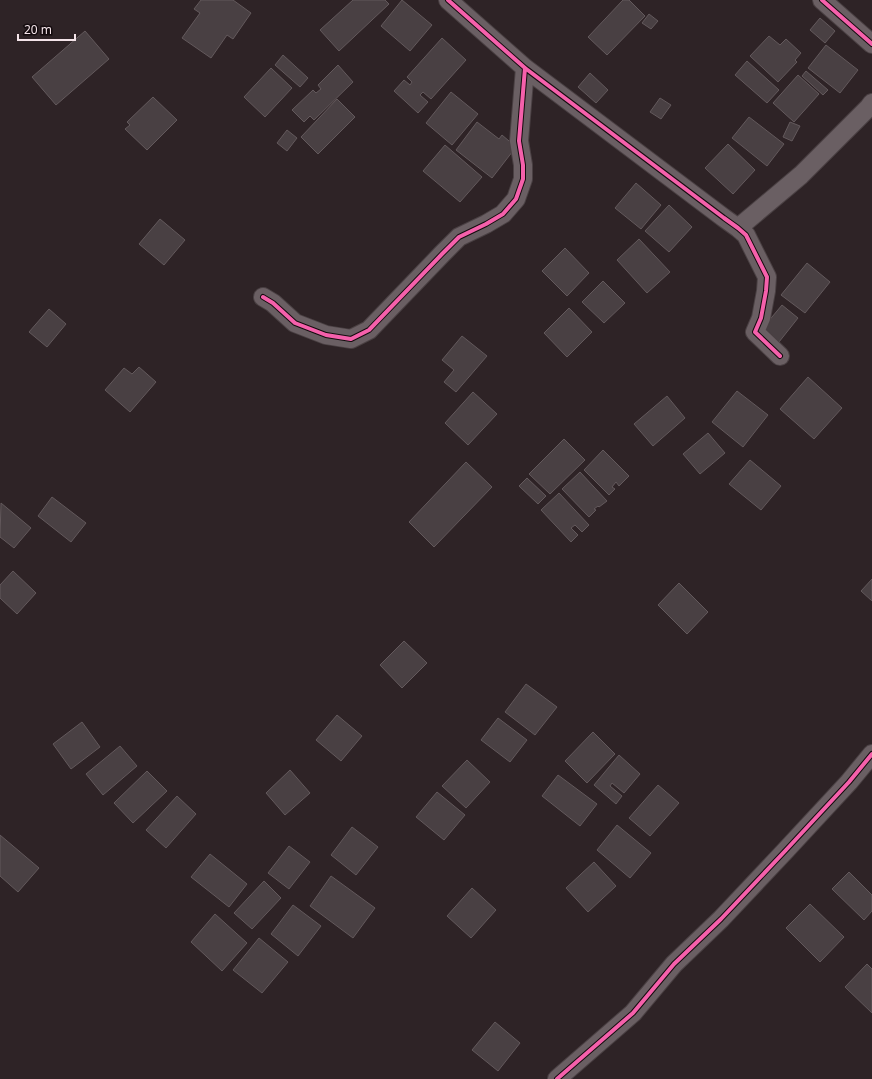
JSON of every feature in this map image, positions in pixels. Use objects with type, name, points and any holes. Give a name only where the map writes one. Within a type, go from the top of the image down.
[{"type":"street","points":[[448,0],[525,68],[746,235],[766,277],[761,318],[755,332],[780,356]]},
{"type":"street","points":[[822,0],[872,44]]},
{"type":"street","points":[[263,297],[273,303],[295,323],[326,335],[351,339],[369,330],[459,237],[503,214],[516,199],[523,179],[523,165],[519,141],[525,68]]},
{"type":"street","points":[[738,228],[801,175],[872,102]]},
{"type":"street","points":[[557,1079],[633,1013],[674,964],[764,873],[849,782],[872,754]]},
{"type":"building","points":[[201,0],[233,0],[251,13],[233,39],[227,35],[211,58],[182,38],[200,13],[194,9]]},
{"type":"building","points":[[353,0],[385,0],[389,4],[339,51],[320,30]]},
{"type":"building","points":[[402,0],[432,25],[410,51],[381,26]]},
{"type":"building","points":[[623,0],[629,0],[645,16],[607,55],[588,37]]},
{"type":"building","points":[[649,14],[658,21],[651,29],[642,23]]},
{"type":"building","points":[[820,18],[835,31],[825,43],[810,30]]},
{"type":"building","points":[[85,31],[109,59],[56,105],[32,77]]},
{"type":"building","points":[[769,36],[780,45],[786,39],[801,53],[795,60],[797,62],[778,82],[750,56]]},
{"type":"building","points":[[442,38],[466,60],[431,99],[423,92],[420,95],[428,102],[418,113],[394,91],[404,80],[410,85],[412,82],[407,77]]},
{"type":"building","points":[[826,45],[858,70],[840,93],[808,68]]},
{"type":"building","points":[[283,55],[308,78],[300,87],[275,65]]},
{"type":"building","points":[[747,61],[779,90],[767,103],[735,75]]},
{"type":"building","points":[[338,65],[353,82],[314,120],[310,116],[304,122],[292,110],[313,90],[316,93],[321,89],[318,85]]},
{"type":"building","points":[[271,68],[292,88],[265,117],[244,97]]},
{"type":"building","points":[[806,71],[828,90],[823,95],[802,76]]},
{"type":"building","points":[[590,73],[608,90],[596,103],[578,87]]},
{"type":"building","points":[[798,75],[819,94],[794,122],[773,103]]},
{"type":"building","points":[[451,92],[478,114],[452,145],[426,123]]},
{"type":"building","points":[[153,97],[177,120],[147,150],[125,129],[130,125],[127,122]]},
{"type":"building","points":[[660,98],[671,105],[661,119],[650,112]]},
{"type":"building","points":[[337,99],[355,117],[318,154],[301,137]]},
{"type":"building","points":[[749,117],[784,144],[767,166],[732,138]]},
{"type":"building","points":[[477,122],[499,139],[502,135],[516,147],[492,178],[456,150]]},
{"type":"building","points":[[790,122],[800,126],[792,141],[783,137]]},
{"type":"building","points":[[287,130],[297,138],[287,151],[277,143]]},
{"type":"building","points":[[728,144],[755,170],[733,194],[705,168]]},
{"type":"building","points":[[445,145],[482,177],[460,202],[423,171]]},
{"type":"building","points":[[636,183],[661,205],[641,229],[615,208]]},
{"type":"building","points":[[669,205],[692,227],[669,252],[645,231]]},
{"type":"building","points":[[160,219],[185,240],[164,265],[139,244]]},
{"type":"building","points":[[639,239],[670,272],[647,293],[617,260]]},
{"type":"building","points":[[565,248],[589,273],[567,296],[542,271]]},
{"type":"building","points":[[807,263],[830,282],[805,313],[781,295]]},
{"type":"building","points":[[603,281],[625,303],[604,323],[582,302]]},
{"type":"building","points":[[782,305],[798,318],[779,342],[762,329]]},
{"type":"building","points":[[569,308],[592,332],[567,357],[544,333]]},
{"type":"building","points":[[49,309],[66,324],[47,347],[29,332]]},
{"type":"building","points":[[462,336],[487,356],[456,392],[444,382],[454,370],[442,360]]},
{"type":"building","points":[[139,367],[156,382],[130,412],[105,390],[124,368],[132,374]]},
{"type":"building","points":[[808,377],[842,408],[814,439],[780,409]]},
{"type":"building","points":[[737,391],[768,415],[743,447],[712,422]]},
{"type":"building","points":[[473,392],[497,414],[468,445],[445,423]]},
{"type":"building","points":[[667,396],[685,418],[653,446],[634,424]]},
{"type":"building","points":[[708,433],[725,453],[700,474],[683,454]]},
{"type":"building","points":[[564,439],[585,460],[550,494],[529,474]]},
{"type":"building","points":[[603,450],[629,476],[619,486],[616,482],[612,487],[615,489],[609,495],[584,470]]},
{"type":"building","points":[[750,460],[781,486],[761,510],[729,484]]},
{"type":"building","points":[[466,462],[492,487],[434,547],[409,522]]},
{"type":"building","points":[[580,472],[607,501],[594,509],[596,510],[589,517],[562,489]]},
{"type":"building","points":[[527,478],[546,496],[538,504],[519,486]]},
{"type":"building","points":[[559,493],[589,525],[582,532],[575,525],[571,528],[578,535],[571,542],[541,510]]},
{"type":"building","points":[[52,497],[86,523],[71,542],[38,516]]},
{"type":"building","points":[[1,503],[31,528],[14,548],[0,537]]},
{"type":"building","points":[[13,571],[36,593],[17,614],[0,598],[0,585]]},
{"type":"building","points":[[872,579],[872,601],[861,591]]},
{"type":"building","points":[[679,583],[708,612],[687,634],[658,605]]},
{"type":"building","points":[[404,641],[427,663],[402,688],[380,665]]},
{"type":"building","points":[[526,684],[557,707],[535,735],[505,712]]},
{"type":"building","points":[[337,715],[362,736],[341,761],[316,740]]},
{"type":"building","points":[[498,718],[527,740],[510,762],[481,740]]},
{"type":"building","points":[[82,722],[100,747],[71,769],[53,744]]},
{"type":"building","points":[[593,732],[615,754],[587,783],[565,761]]},
{"type":"building","points":[[120,746],[137,766],[103,795],[86,774]]},
{"type":"building","points":[[619,755],[640,774],[624,793],[612,783],[610,786],[622,796],[616,804],[594,785]]},
{"type":"building","points":[[467,760],[490,782],[466,808],[442,786]]},
{"type":"building","points":[[290,770],[310,793],[285,815],[266,793]]},
{"type":"building","points":[[147,771],[167,791],[133,823],[114,803]]},
{"type":"building","points":[[558,775],[597,804],[580,826],[542,796]]},
{"type":"building","points":[[658,785],[679,803],[650,836],[629,818]]},
{"type":"building","points":[[437,792],[465,815],[444,840],[416,817]]},
{"type":"building","points":[[177,796],[196,814],[166,848],[146,830]]},
{"type":"building","points":[[617,825],[651,853],[630,878],[597,850]]},
{"type":"building","points":[[352,827],[378,847],[356,875],[331,855]]},
{"type":"building","points":[[0,835],[39,868],[18,892],[0,876]]},
{"type":"building","points":[[289,846],[310,862],[289,889],[268,873]]},
{"type":"building","points":[[210,854],[247,884],[229,907],[191,877]]},
{"type":"building","points":[[594,862],[616,886],[588,912],[566,888]]},
{"type":"building","points":[[849,872],[872,895],[872,911],[864,920],[832,889]]},
{"type":"building","points":[[331,876],[375,908],[353,938],[310,906]]},
{"type":"building","points":[[264,881],[281,898],[252,929],[234,913]]},
{"type":"building","points":[[472,888],[496,910],[471,938],[447,916]]},
{"type":"building","points":[[810,904],[844,937],[820,962],[786,928]]},
{"type":"building","points":[[293,905],[321,926],[298,956],[271,934]]},
{"type":"building","points":[[215,914],[247,943],[222,971],[191,942]]},
{"type":"building","points":[[259,938],[288,962],[262,993],[233,970]]},
{"type":"building","points":[[867,964],[872,969],[872,1013],[845,987]]},
{"type":"building","points":[[495,1022],[520,1043],[498,1071],[472,1050]]},
{"type":"cycle path","points":[[448,0],[525,68],[746,235],[767,277],[761,318],[755,332],[780,356]]},
{"type":"cycle path","points":[[822,0],[872,44]]},
{"type":"cycle path","points":[[263,297],[273,303],[295,323],[326,335],[351,339],[369,330],[459,237],[503,214],[516,199],[523,179],[523,165],[519,141],[525,68]]},
{"type":"cycle path","points":[[557,1079],[633,1013],[674,964],[721,919],[849,782],[872,754]]}]
